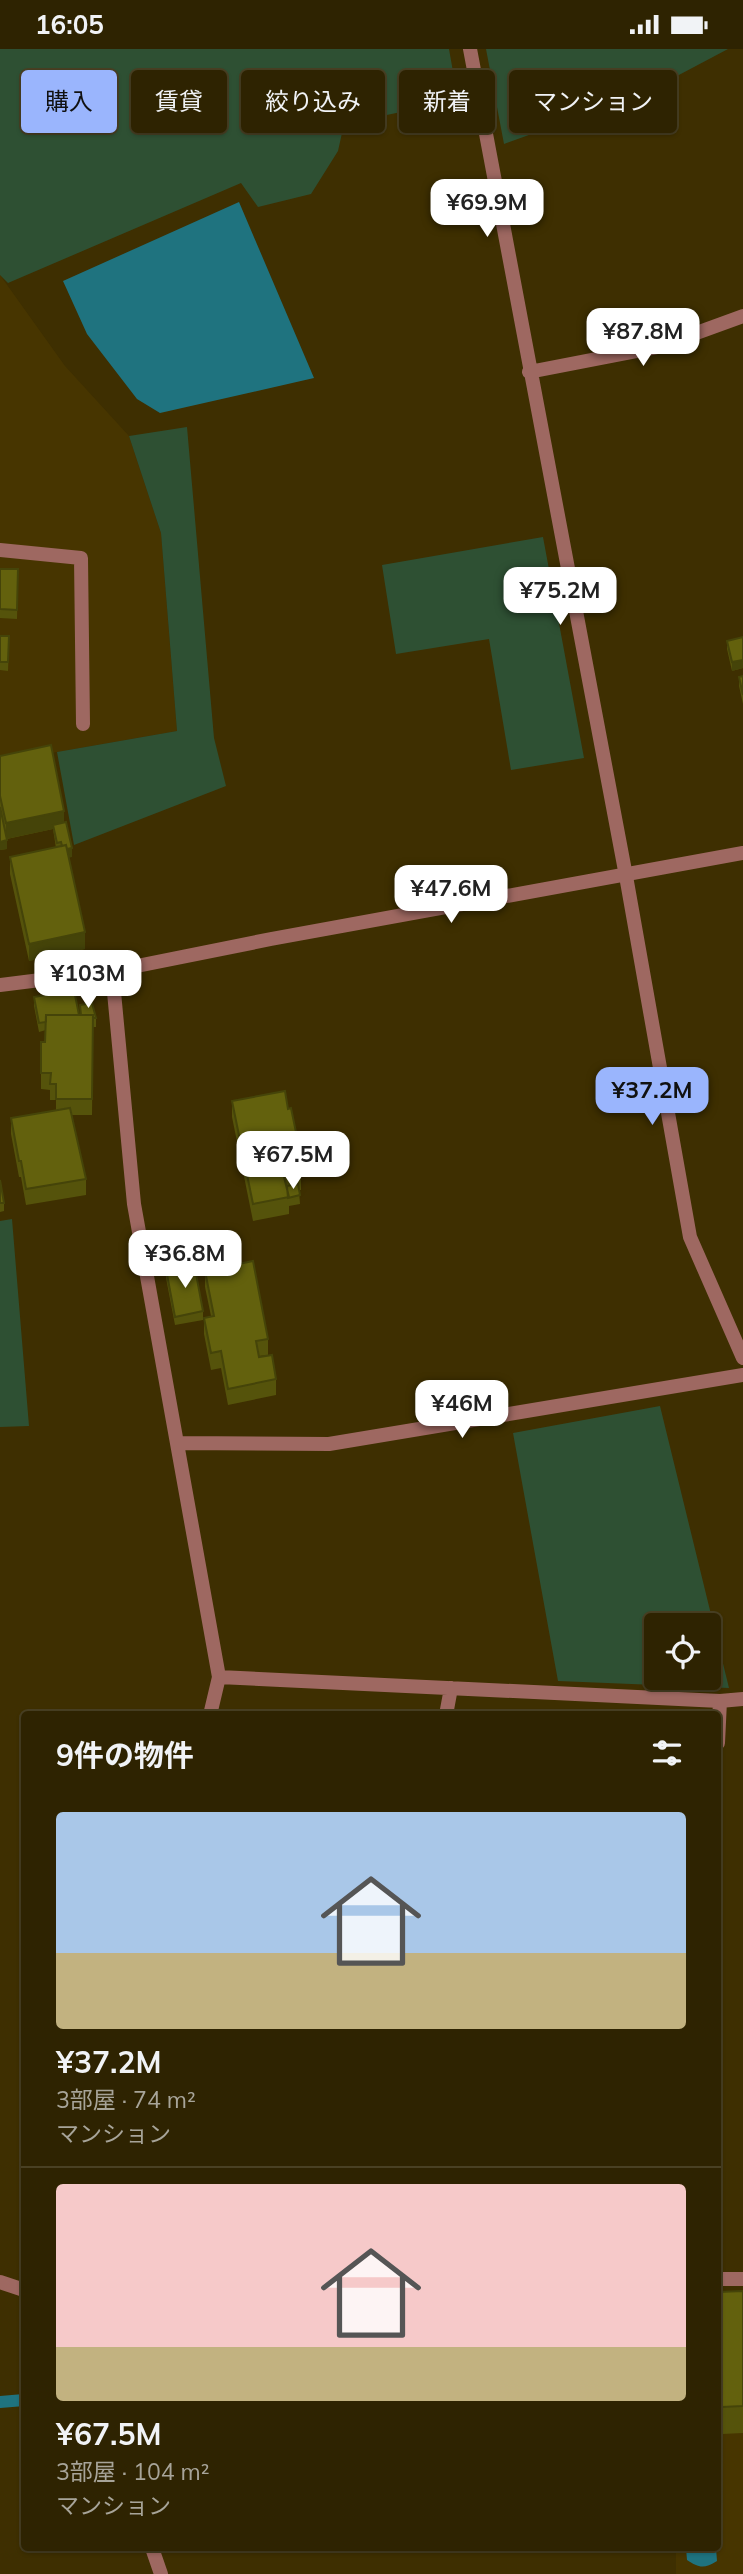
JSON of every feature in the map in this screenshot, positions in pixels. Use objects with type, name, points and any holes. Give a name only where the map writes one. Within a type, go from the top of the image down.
[{"type":"street","points":[[470,49],[626,876],[690,1237],[743,1358]]},
{"type":"street","points":[[529,372],[658,347],[743,316]]},
{"type":"street","points":[[0,550],[81,558],[83,724]]},
{"type":"street","points":[[0,985],[112,971],[271,939],[743,853]]},
{"type":"street","points":[[112,971],[134,1204],[219,1677],[211,1711]]},
{"type":"street","points":[[177,1443],[329,1444],[743,1375]]},
{"type":"street","points":[[219,1677],[720,1702],[743,1699]]},
{"type":"street","points":[[447,1711],[451,1688]]},
{"type":"street","points":[[720,1702],[720,1711]]},
{"type":"street","points":[[721,2279],[743,2279]]},
{"type":"street","points":[[0,2282],[21,2289]]},
{"type":"street","points":[[153,2551],[161,2574]]},
{"type":"shaded area","points":[[0,275],[65,366],[129,436],[161,533],[177,731],[0,762]]},
{"type":"shaded area","points":[[721,2293],[743,2295],[743,2574],[676,2574],[676,2551],[721,2551]]},
{"type":"green space","points":[[0,49],[449,49],[453,70],[399,70],[399,112],[385,115],[385,70],[241,70],[241,133],[342,133],[338,151],[311,194],[258,207],[241,183],[8,283],[0,275]]},
{"type":"green space","points":[[486,49],[728,49],[677,76],[677,70],[509,70],[509,133],[535,133],[504,144],[495,96],[495,70],[490,70]]},
{"type":"green space","points":[[187,427],[214,738],[226,786],[74,845],[57,752],[177,731],[161,533],[129,436]]},
{"type":"green space","points":[[543,537],[584,758],[511,770],[489,639],[396,654],[382,565]]},
{"type":"green space","points":[[12,1219],[29,1426],[0,1427],[0,1221]]},
{"type":"green space","points":[[660,1406],[711,1613],[644,1613],[644,1685],[558,1681],[513,1433]]},
{"type":"green space","points":[[721,1655],[729,1688],[721,1688]]},
{"type":"water","points":[[239,202],[314,378],[160,413],[137,399],[87,334],[63,281]]},
{"type":"water","points":[[686,2551],[716,2551],[717,2561],[709,2565],[702,2567],[687,2560]]},
{"type":"building","points":[[0,569],[18,569],[17,610],[0,609]]},
{"type":"building","points":[[0,636],[9,636],[8,662],[0,662]]},
{"type":"building","points":[[743,637],[743,660],[732,662],[727,641]]},
{"type":"building","points":[[743,676],[743,695],[739,677]]},
{"type":"building","points":[[51,745],[64,811],[6,823],[0,796],[0,756]]},
{"type":"building","points":[[0,807],[7,840],[0,842]]},
{"type":"building","points":[[66,822],[72,848],[67,849],[61,842],[57,843],[53,825]]},
{"type":"building","points":[[66,845],[85,932],[29,944],[10,857]]},
{"type":"building","points":[[74,990],[79,1015],[46,1015],[46,1022],[39,1023],[34,997]]},
{"type":"building","points":[[92,1003],[96,1018],[93,1018],[93,1015],[81,1015],[80,1005]]},
{"type":"building","points":[[46,1015],[93,1015],[92,1099],[56,1099],[56,1084],[50,1084],[51,1073],[41,1073],[41,1042],[45,1042]]},
{"type":"building","points":[[285,1091],[297,1137],[301,1135],[305,1156],[298,1158],[301,1174],[284,1177],[289,1197],[253,1204],[232,1101]]},
{"type":"building","points":[[70,1108],[86,1179],[26,1189],[11,1118]]},
{"type":"building","points":[[0,1180],[4,1203],[0,1203]]},
{"type":"building","points":[[298,1184],[300,1195],[288,1198],[287,1186]]},
{"type":"building","points":[[253,1261],[268,1339],[256,1341],[259,1357],[272,1355],[276,1379],[228,1389],[221,1351],[211,1353],[204,1318],[214,1316],[205,1271]]},
{"type":"building","points":[[194,1263],[203,1311],[175,1317],[166,1269]]},
{"type":"building","points":[[743,2291],[743,2406],[722,2407],[721,2292]]},
{"type":"waterway","points":[[0,2402],[21,2400]]}]
